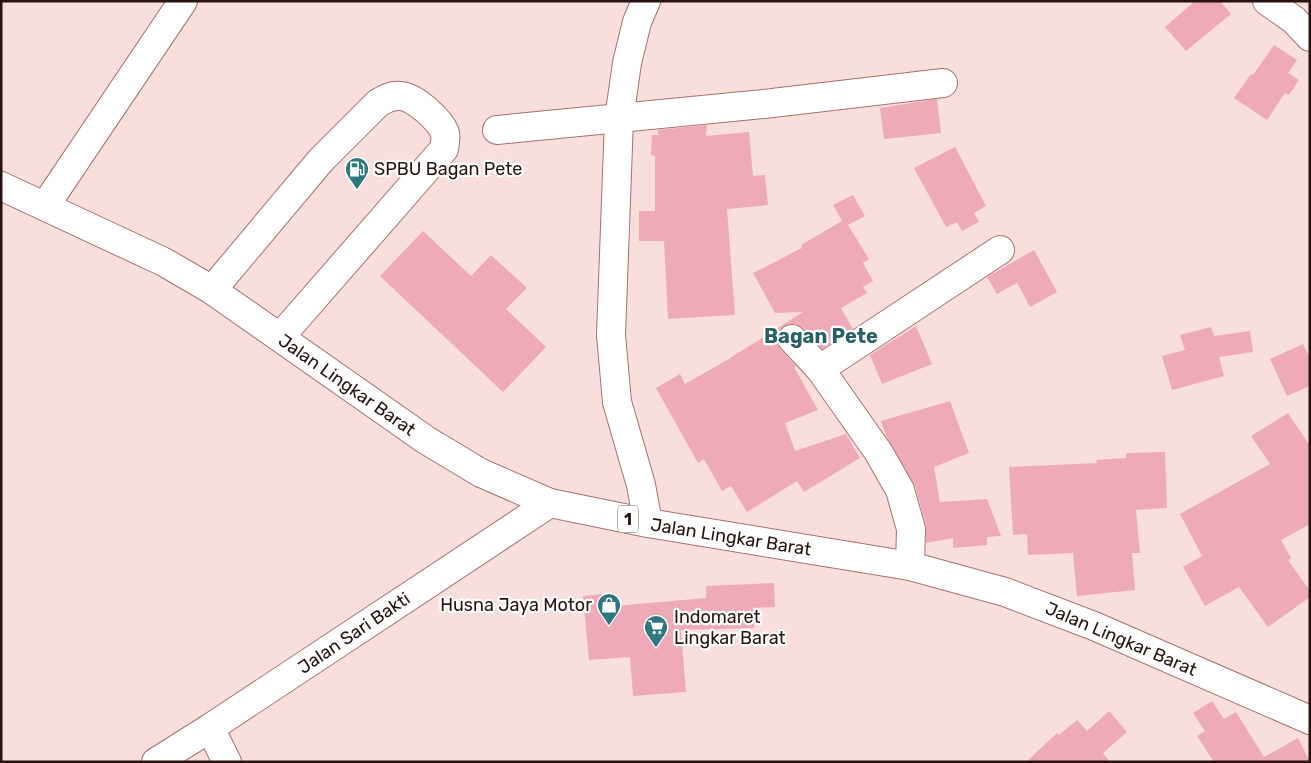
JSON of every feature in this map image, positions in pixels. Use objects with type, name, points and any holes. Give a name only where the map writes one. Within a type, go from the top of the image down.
[{"type":"main road","points":[[45,206],[183,1]]},
{"type":"main road","points":[[646,1],[637,22],[627,63],[619,119],[611,335],[617,402],[641,485],[648,523]]},
{"type":"main road","points":[[1267,1],[1305,22]]},
{"type":"main road","points":[[497,130],[619,119],[943,83]]},
{"type":"main road","points":[[212,290],[321,160],[378,103],[388,97],[408,97],[431,113],[442,127],[446,136],[444,149],[280,337]]},
{"type":"main road","name":"Jalan Lingkar Barat","points":[[1,186],[164,262],[212,290],[426,440],[481,473],[550,503],[648,523],[910,566],[1005,592],[1094,626],[1310,720]]},
{"type":"main road","points":[[820,369],[1000,250]]},
{"type":"main road","points":[[792,339],[820,369],[879,452],[900,490],[911,529],[910,566]]},
{"type":"main road","name":"Jalan Sari Bakti","points":[[156,762],[550,503]]},
{"type":"main road","points":[[210,728],[228,762]]},
{"type":"building","points":[[1195,1],[1220,1],[1231,14],[1186,51],[1165,27]]},
{"type":"building","points":[[1274,45],[1297,60],[1288,73],[1299,80],[1289,95],[1285,93],[1267,120],[1234,98]]},
{"type":"building","points":[[937,99],[941,133],[884,139],[880,108]]},
{"type":"building","points":[[707,125],[706,136],[749,132],[753,176],[765,175],[768,205],[727,209],[735,315],[668,319],[664,241],[639,241],[639,211],[655,211],[655,156],[651,155],[652,135],[658,135],[658,130]]},
{"type":"building","points":[[955,147],[986,206],[974,213],[979,222],[962,231],[957,222],[946,227],[914,168]]},
{"type":"building","points":[[853,195],[865,216],[848,225],[869,259],[863,263],[873,281],[863,287],[867,293],[841,308],[853,329],[822,349],[803,328],[796,324],[789,324],[781,328],[777,335],[777,342],[781,350],[796,366],[794,367],[818,410],[785,423],[795,451],[846,434],[860,458],[804,492],[797,481],[747,512],[731,486],[722,491],[704,459],[698,463],[656,388],[680,374],[685,384],[803,312],[775,313],[753,273],[802,248],[801,245],[842,221],[833,205]]},
{"type":"building","points":[[423,231],[471,276],[491,255],[527,288],[506,309],[546,347],[503,392],[380,276]]},
{"type":"building","points":[[1034,250],[1057,292],[1030,307],[1017,283],[997,294],[987,277]]},
{"type":"building","points":[[916,326],[932,364],[882,384],[870,355]]},
{"type":"building","points":[[1211,327],[1214,336],[1250,331],[1253,352],[1219,357],[1224,376],[1172,390],[1162,356],[1185,350],[1180,335]]},
{"type":"building","points":[[1303,344],[1310,358],[1310,386],[1287,396],[1270,359]]},
{"type":"building","points":[[950,401],[969,453],[934,467],[940,502],[987,499],[1001,536],[987,537],[987,545],[953,548],[953,538],[926,543],[926,525],[915,486],[886,436],[881,421]]},
{"type":"building","points":[[1288,413],[1310,446],[1310,524],[1281,540],[1291,558],[1288,560],[1310,591],[1310,597],[1268,627],[1239,587],[1205,606],[1183,567],[1202,556],[1180,514],[1270,464],[1251,436]]},
{"type":"building","points":[[1165,452],[1167,508],[1136,510],[1140,553],[1132,553],[1135,590],[1077,596],[1073,553],[1028,555],[1027,534],[1013,535],[1009,467],[1097,463],[1096,460],[1126,458],[1126,453]]},
{"type":"building","points":[[774,583],[775,607],[753,608],[754,628],[681,630],[686,692],[633,696],[630,657],[589,660],[583,596],[614,593],[615,606],[706,598],[706,586]]},
{"type":"building","points":[[1212,701],[1224,719],[1236,712],[1264,757],[1298,738],[1310,762],[1214,762],[1197,736],[1205,731],[1193,713]]},
{"type":"building","points":[[1109,711],[1127,732],[1103,753],[1110,762],[1026,762],[1057,733],[1059,735],[1077,720],[1087,731]]},
{"type":"place","name":"SPBU Bagan Pete","points":[[357,190]]},
{"type":"place","name":"Husna Jaya Motor","points":[[609,626]]},
{"type":"place","name":"Indomaret Lingkar Barat","points":[[656,648]]},
{"type":"district","name":"Bagan Pete","points":[[821,336]]}]
